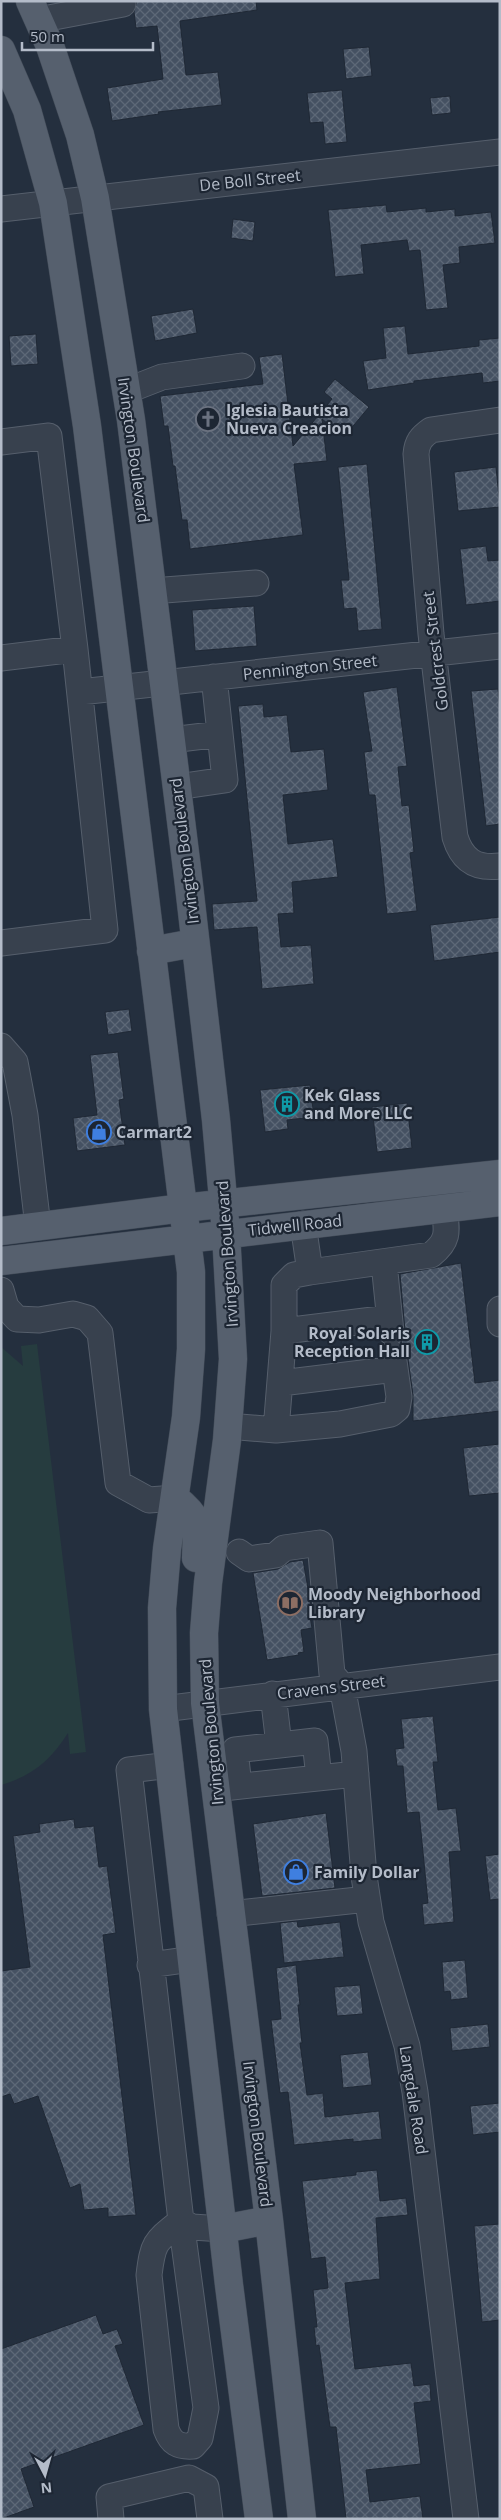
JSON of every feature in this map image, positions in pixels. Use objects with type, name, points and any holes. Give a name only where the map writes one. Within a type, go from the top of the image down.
[{"type":"main road","name":"Irvington Boulevard","points":[[34,10],[50,46],[80,135],[95,198],[126,392],[177,786],[224,1204],[234,1359],[204,1634],[205,1703],[227,1788],[230,1914],[269,2220],[302,2519]]},
{"type":"main road","points":[[1,50],[27,110],[53,203],[87,426],[191,1272],[191,1349],[176,1498],[167,1549],[162,1608],[163,1709],[223,2229],[259,2519]]},
{"type":"main road","points":[[151,951],[194,943]]},
{"type":"main road","name":"Tidwell Road","points":[[1,1231],[183,1208],[500,1174]]},
{"type":"main road","points":[[450,1208],[454,1179]]},
{"type":"main road","name":"Tidwell Road","points":[[1,1261],[500,1202]]},
{"type":"main road","points":[[1,1216],[89,1220]]},
{"type":"main road","points":[[1,1276],[77,1251]]},
{"type":"main road","points":[[176,1498],[191,1510],[198,1523],[195,1575],[204,1634]]},
{"type":"main road","points":[[192,1964],[236,1962]]},
{"type":"main road","points":[[223,2229],[269,2220]]},
{"type":"street","points":[[34,10],[123,4],[123,1]]},
{"type":"street","name":"De Boll Street","points":[[1,209],[500,152]]},
{"type":"street","points":[[126,392],[162,378],[242,366]]},
{"type":"street","name":"Goldcrest Street","points":[[500,420],[440,428],[431,430],[422,436],[417,444],[416,478],[455,837],[459,850],[470,862],[485,868],[500,866]]},
{"type":"street","points":[[1,442],[49,436],[80,692],[105,930],[1,944]]},
{"type":"street","points":[[152,591],[256,583]]},
{"type":"street","name":"Pennington Street","points":[[80,692],[500,646]]},
{"type":"street","points":[[1,658],[75,649]]},
{"type":"street","points":[[177,786],[225,780],[214,678]]},
{"type":"street","points":[[171,740],[220,734]]},
{"type":"street","points":[[1,1046],[15,1062],[25,1115],[36,1218]]},
{"type":"street","points":[[276,1430],[284,1331],[284,1285],[294,1274],[431,1255],[441,1247],[446,1238],[450,1208]]},
{"type":"street","points":[[303,1224],[310,1272]]},
{"type":"street","points":[[228,1426],[276,1430],[340,1424],[391,1414],[397,1410],[399,1397],[384,1263]]},
{"type":"street","points":[[1,1290],[6,1307],[17,1319],[39,1320],[73,1314],[87,1318],[100,1333],[118,1483],[149,1500],[176,1498]]},
{"type":"street","points":[[500,1309],[500,1324]]},
{"type":"street","points":[[284,1331],[392,1343]]},
{"type":"street","points":[[281,1383],[392,1343]]},
{"type":"street","name":"Langdale Road","points":[[212,1557],[239,1552],[250,1559],[276,1555],[284,1548],[320,1543],[332,1674],[342,1686],[354,1751],[371,1922],[407,2046],[415,2092],[466,2519]]},
{"type":"street","name":"Cravens Street","points":[[163,1709],[500,1667]]},
{"type":"street","points":[[273,1694],[280,1745]]},
{"type":"street","points":[[319,1778],[315,1741],[235,1750],[227,1788],[356,1774]]},
{"type":"street","points":[[170,1765],[129,1770],[181,2222],[206,2408],[200,2438],[193,2446],[182,2447],[170,2440],[166,2429],[149,2275],[152,2251],[157,2240],[181,2222]]},
{"type":"street","points":[[230,1914],[368,1899]]},
{"type":"street","points":[[150,1965],[192,1964]]},
{"type":"street","points":[[181,2222],[192,2227],[223,2229]]},
{"type":"street","points":[[111,2519],[109,2497],[189,2478],[206,2486],[210,2519]]},
{"type":"green space","points":[[37,1344],[86,1752],[70,1754],[68,1733],[62,1743],[40,1766],[22,1777],[1,1785],[1,1347],[23,1366],[21,1346]]},
{"type":"building","points":[[137,1],[256,1],[257,10],[180,21],[186,75],[218,72],[222,105],[158,112],[159,114],[112,121],[107,88],[163,79],[157,26],[136,28],[134,12]]},
{"type":"building","points":[[369,47],[372,76],[346,79],[343,49]]},
{"type":"building","points":[[342,90],[347,142],[325,144],[323,122],[310,123],[307,93]]},
{"type":"building","points":[[450,96],[451,113],[432,115],[430,98]]},
{"type":"building","points":[[386,205],[387,212],[426,208],[426,212],[455,209],[455,216],[491,212],[495,243],[459,247],[460,263],[443,265],[448,308],[426,310],[420,250],[409,251],[407,240],[361,245],[364,274],[335,277],[328,210]]},
{"type":"building","points":[[233,219],[255,222],[253,241],[231,238]]},
{"type":"building","points":[[193,309],[197,333],[155,341],[151,316]]},
{"type":"building","points":[[405,326],[408,354],[479,346],[479,340],[500,338],[500,381],[483,383],[482,373],[414,381],[414,383],[368,390],[363,361],[386,358],[383,328]]},
{"type":"building","points":[[36,334],[38,364],[11,366],[9,336]]},
{"type":"building","points":[[282,354],[293,446],[332,399],[324,392],[335,379],[369,407],[344,437],[322,419],[327,461],[294,464],[303,535],[190,549],[187,520],[182,520],[168,426],[164,426],[160,396],[263,384],[259,357]]},
{"type":"building","points":[[367,464],[382,629],[358,631],[356,608],[344,609],[341,580],[349,580],[338,467]]},
{"type":"building","points":[[496,467],[500,507],[458,511],[454,472]]},
{"type":"building","points":[[486,546],[488,561],[500,560],[500,601],[466,605],[460,549]]},
{"type":"building","points":[[254,606],[257,646],[195,651],[192,610]]},
{"type":"building","points":[[397,687],[407,766],[398,767],[402,806],[409,805],[414,852],[410,853],[417,911],[387,914],[375,795],[369,795],[364,752],[372,751],[363,692]]},
{"type":"building","points":[[498,689],[500,710],[500,824],[486,826],[471,691]]},
{"type":"building","points":[[263,704],[264,717],[287,715],[291,752],[324,749],[328,790],[283,795],[288,844],[333,839],[338,877],[292,882],[294,913],[278,914],[281,947],[311,945],[314,984],[262,989],[257,927],[214,930],[212,904],[257,901],[238,706]]},
{"type":"building","points":[[500,917],[500,952],[434,961],[430,925]]},
{"type":"building","points":[[129,1009],[132,1031],[108,1035],[105,1012]]},
{"type":"building","points":[[118,1052],[124,1099],[119,1100],[125,1145],[77,1151],[73,1118],[97,1115],[90,1055]]},
{"type":"building","name":"Kek Glass and More LLC","points":[[310,1085],[314,1117],[287,1120],[288,1129],[265,1132],[260,1090]]},
{"type":"building","points":[[407,1103],[412,1148],[377,1152],[372,1107]]},
{"type":"building","name":"Royal Solaris Reception Hall","points":[[461,1263],[475,1383],[500,1380],[500,1411],[413,1421],[413,1395],[407,1352],[401,1342],[405,1331],[400,1274]]},
{"type":"building","points":[[500,1444],[500,1493],[469,1496],[463,1448]]},
{"type":"building","name":"Moody Neighborhood Library","points":[[303,1560],[312,1611],[309,1611],[312,1628],[301,1630],[304,1652],[298,1653],[299,1655],[267,1660],[253,1573],[278,1569],[290,1562]]},
{"type":"building","points":[[433,1716],[438,1762],[433,1762],[438,1810],[456,1808],[461,1851],[449,1852],[454,1922],[424,1925],[422,1904],[428,1903],[419,1812],[407,1813],[403,1766],[397,1766],[395,1749],[404,1748],[401,1719]]},
{"type":"building","name":"Family Dollar","points":[[326,1813],[335,1888],[262,1896],[253,1824]]},
{"type":"building","points":[[74,1819],[75,1828],[94,1826],[99,1867],[107,1866],[116,1933],[103,1935],[136,2215],[108,2217],[108,2208],[84,2210],[80,2184],[70,2188],[38,2096],[14,2104],[10,2094],[1,2097],[1,1971],[30,1967],[13,1836],[40,1832],[39,1824]]},
{"type":"building","points":[[500,1854],[500,1899],[490,1900],[485,1856]]},
{"type":"building","points":[[297,1921],[298,1927],[340,1922],[344,1957],[284,1963],[280,1923]]},
{"type":"building","points":[[465,1960],[468,1998],[451,2000],[450,1991],[444,1992],[442,1962]]},
{"type":"building","points":[[296,1965],[302,2043],[300,2043],[307,2095],[323,2093],[325,2117],[379,2111],[382,2139],[353,2142],[353,2139],[294,2145],[288,2092],[280,2093],[271,2020],[281,2019],[276,1968]]},
{"type":"building","points":[[360,1985],[363,2014],[337,2016],[334,1987]]},
{"type":"building","points":[[488,2024],[490,2047],[452,2051],[450,2028]]},
{"type":"building","points":[[368,2052],[372,2085],[343,2088],[340,2055]]},
{"type":"building","points":[[500,2103],[500,2132],[473,2135],[470,2106]]},
{"type":"building","points":[[377,2170],[380,2201],[406,2198],[408,2215],[376,2218],[380,2279],[345,2283],[355,2369],[411,2363],[414,2386],[430,2384],[431,2401],[414,2403],[421,2464],[366,2470],[370,2502],[420,2496],[423,2519],[346,2519],[336,2427],[330,2427],[319,2345],[316,2346],[314,2327],[317,2327],[313,2290],[328,2288],[325,2257],[311,2259],[302,2181],[356,2175],[356,2172]]},
{"type":"building","points":[[500,2224],[500,2320],[482,2322],[474,2226]]},
{"type":"building","points":[[96,2315],[103,2334],[117,2329],[123,2344],[115,2346],[144,2425],[21,2469],[34,2507],[1,2519],[1,2349]]},
{"type":"place","name":"Iglesia Bautista Nueva Creacion","points":[[208,419]]},
{"type":"place","name":"Kek Glass and More LLC","points":[[287,1104]]},
{"type":"place","name":"Carmart2","points":[[99,1132]]},
{"type":"place","name":"Royal Solaris Reception Hall","points":[[427,1342]]},
{"type":"place","name":"Moody Neighborhood Library","points":[[290,1603]]},
{"type":"place","name":"Family Dollar","points":[[296,1872]]}]
